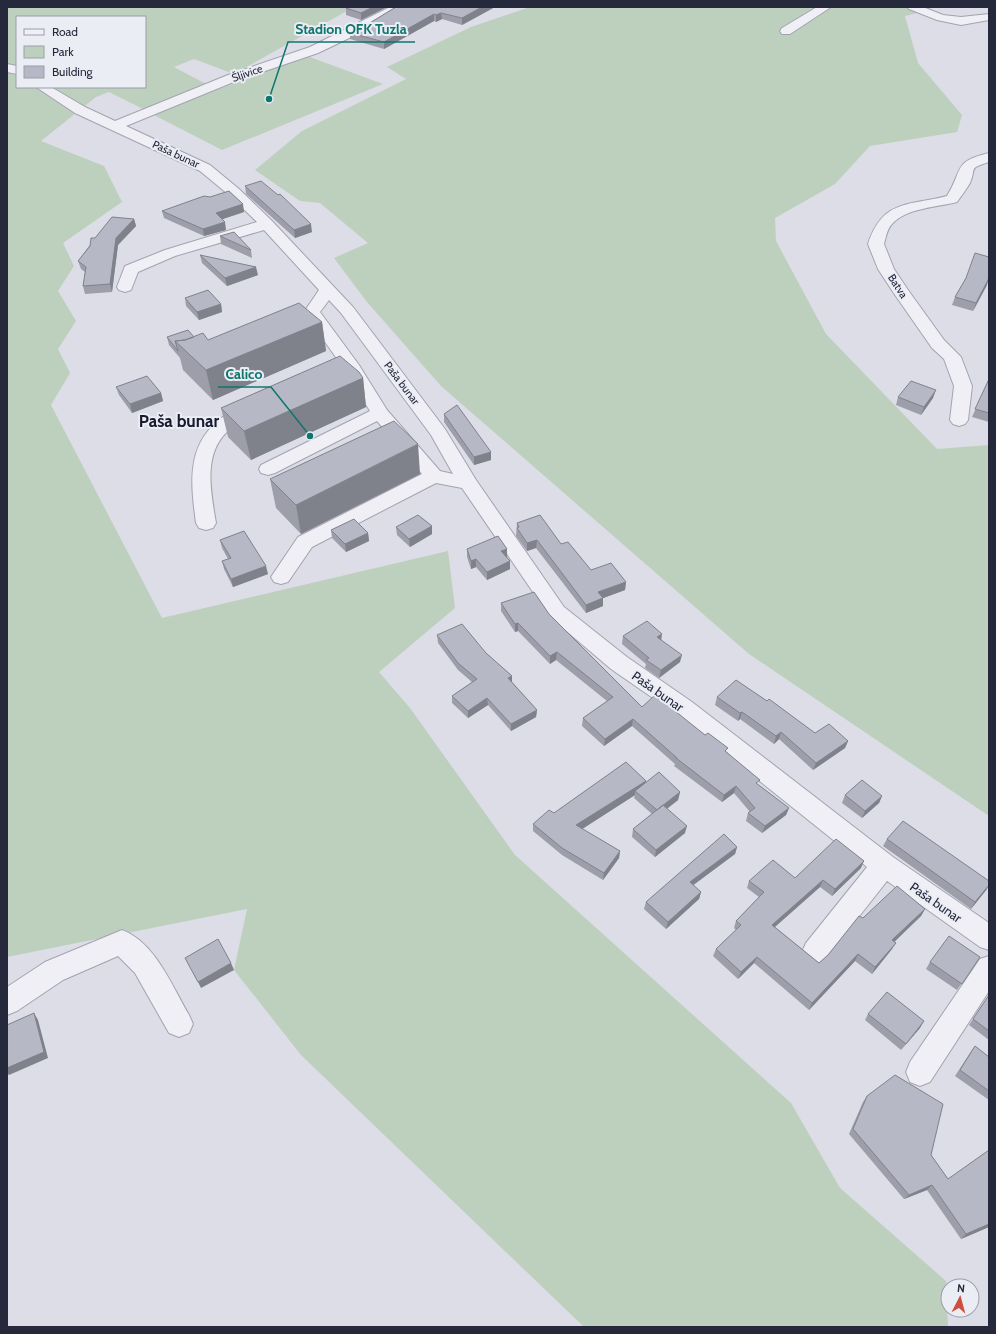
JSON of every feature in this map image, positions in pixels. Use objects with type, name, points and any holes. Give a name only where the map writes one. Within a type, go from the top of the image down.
[{"type":"street","name":"Šljivice","points":[[115,126],[232,78],[314,50],[398,7]]},
{"type":"street","points":[[786,31],[825,7]]},
{"type":"street","points":[[913,7],[941,18],[961,22],[989,17]]},
{"type":"street","name":"Paša bunar","points":[[44,88],[80,110],[205,168],[234,192],[267,224],[347,310],[439,433],[468,483],[557,612],[619,663],[684,708],[884,865],[989,938]]},
{"type":"street","name":"Batva","points":[[959,420],[963,386],[952,356],[938,344],[901,292],[886,269],[876,244],[880,230],[888,218],[911,208],[933,205],[952,199],[963,182],[965,170],[971,163],[989,157]]},
{"type":"street","points":[[125,287],[131,269],[170,253],[267,224]]},
{"type":"street","points":[[328,289],[305,315],[343,368],[434,476],[468,483]]},
{"type":"street","points":[[206,523],[200,488],[201,462],[213,434],[243,412],[264,403]]},
{"type":"street","points":[[268,469],[380,413]]},
{"type":"street","points":[[281,577],[305,542],[434,476]]},
{"type":"street","points":[[815,952],[884,865]]},
{"type":"street","points":[[7,1002],[54,971],[122,942],[144,964],[179,1024]]},
{"type":"street","points":[[920,1072],[989,968]]},
{"type":"green space","points":[[7,7],[354,7],[234,74],[194,59],[174,67],[208,85],[143,109],[109,92],[96,97],[41,141],[104,166],[122,202],[63,243],[74,266],[58,291],[76,321],[58,349],[70,373],[51,405],[162,618],[448,551],[455,608],[379,672],[410,708],[515,855],[791,1103],[840,1188],[943,1278],[940,1278],[940,1318],[948,1318],[948,1327],[584,1327],[301,1055],[234,970],[247,909],[7,957]]},
{"type":"green space","points":[[530,7],[930,7],[929,10],[905,16],[918,63],[962,115],[957,132],[870,146],[835,184],[775,218],[776,241],[826,334],[937,449],[989,445],[989,816],[749,654],[441,386],[367,302],[334,258],[368,243],[320,203],[300,201],[255,170],[302,131],[406,79],[387,67],[471,27]]},
{"type":"green space","points":[[307,56],[383,84],[222,150],[152,114]]},
{"type":"building","points":[[373,7],[361,13],[346,8]]},
{"type":"building","points":[[396,7],[482,7],[462,18],[441,13],[436,15],[434,14],[384,42],[350,33]]},
{"type":"building","points":[[261,181],[278,195],[280,194],[311,224],[294,230],[245,186]]},
{"type":"building","points":[[229,191],[243,204],[216,213],[225,222],[203,229],[162,211],[204,196],[210,197]]},
{"type":"building","points":[[112,217],[134,219],[116,238],[110,284],[83,286],[86,267],[78,261],[90,246],[91,238],[95,238]]},
{"type":"building","points":[[234,232],[251,250],[220,236]]},
{"type":"building","points":[[975,253],[989,257],[989,278],[976,303],[955,297],[966,278]]},
{"type":"building","points":[[200,255],[256,267],[225,278]]},
{"type":"building","points":[[208,290],[221,304],[197,312],[185,298]]},
{"type":"building","points":[[299,303],[322,322],[206,370],[175,341],[185,340],[203,333],[208,340]]},
{"type":"building","points":[[188,330],[194,337],[175,341],[178,351],[167,337]]},
{"type":"building","points":[[340,356],[359,372],[363,378],[244,431],[221,408]]},
{"type":"building","points":[[147,376],[161,393],[130,404],[116,387]]},
{"type":"building","points":[[989,379],[989,413],[975,409]]},
{"type":"building","points":[[911,381],[936,390],[924,407],[898,397]]},
{"type":"building","points":[[457,405],[491,452],[474,457],[444,414]]},
{"type":"building","points":[[394,421],[418,444],[296,505],[270,479]]},
{"type":"building","points":[[418,515],[432,526],[409,539],[396,527]]},
{"type":"building","points":[[540,515],[561,544],[568,542],[591,570],[611,563],[626,582],[598,592],[603,598],[586,605],[537,540],[527,543],[517,528],[519,527],[517,523]]},
{"type":"building","points":[[354,519],[368,533],[345,544],[331,530]]},
{"type":"building","points":[[244,531],[266,566],[231,579],[222,561],[231,558],[220,540]]},
{"type":"building","points":[[498,536],[507,549],[501,551],[510,561],[487,572],[476,559],[471,561],[467,549]]},
{"type":"building","points":[[534,592],[549,614],[642,707],[655,695],[705,735],[708,733],[728,748],[725,751],[760,780],[756,783],[789,808],[765,826],[748,813],[755,808],[736,786],[724,795],[676,758],[633,719],[605,739],[583,718],[613,697],[557,652],[550,656],[518,623],[515,624],[501,603]]},
{"type":"building","points":[[647,621],[662,634],[657,637],[682,655],[661,670],[646,660],[649,658],[623,636]]},
{"type":"building","points":[[462,624],[486,653],[512,676],[508,678],[537,710],[511,724],[487,698],[468,711],[452,696],[477,679],[458,663],[437,635]]},
{"type":"building","points":[[736,680],[767,701],[769,699],[815,733],[829,724],[848,741],[816,763],[781,732],[776,736],[742,712],[740,713],[717,697]]},
{"type":"building","points":[[626,762],[646,781],[576,825],[620,851],[604,873],[562,848],[533,824],[549,810],[554,813]]},
{"type":"building","points":[[659,772],[680,792],[657,810],[635,791]]},
{"type":"building","points":[[862,780],[882,796],[865,811],[845,795]]},
{"type":"building","points":[[663,805],[687,826],[656,850],[633,829]]},
{"type":"building","points":[[903,821],[989,881],[989,885],[975,902],[887,839]]},
{"type":"building","points":[[724,834],[737,847],[690,882],[701,892],[668,922],[646,902]]},
{"type":"building","points":[[836,839],[864,861],[835,889],[823,880],[772,925],[819,963],[828,955],[859,916],[863,918],[897,886],[925,909],[892,940],[896,943],[875,967],[858,954],[812,1003],[757,957],[741,972],[716,949],[741,925],[736,921],[764,892],[749,881],[773,860],[795,878]]},
{"type":"building","points":[[949,936],[980,957],[962,984],[930,962]]},
{"type":"building","points":[[218,939],[231,963],[198,982],[185,958]]},
{"type":"building","points":[[887,992],[924,1021],[906,1044],[868,1014]]},
{"type":"building","points":[[989,995],[989,1031],[973,1019]]},
{"type":"building","points":[[34,1013],[44,1052],[7,1068],[7,1025]]},
{"type":"building","points":[[975,1046],[989,1057],[989,1091],[960,1070]]},
{"type":"building","points":[[895,1075],[943,1104],[931,1155],[948,1179],[989,1150],[989,1224],[966,1234],[932,1185],[909,1195],[853,1129],[867,1096]]},
{"type":"place","name":"Stadion OFK Tuzla","points":[[269,99]]},
{"type":"place","name":"Calico","points":[[310,436]]},
{"type":"district","name":"Paša bunar","points":[[179,421]]}]
